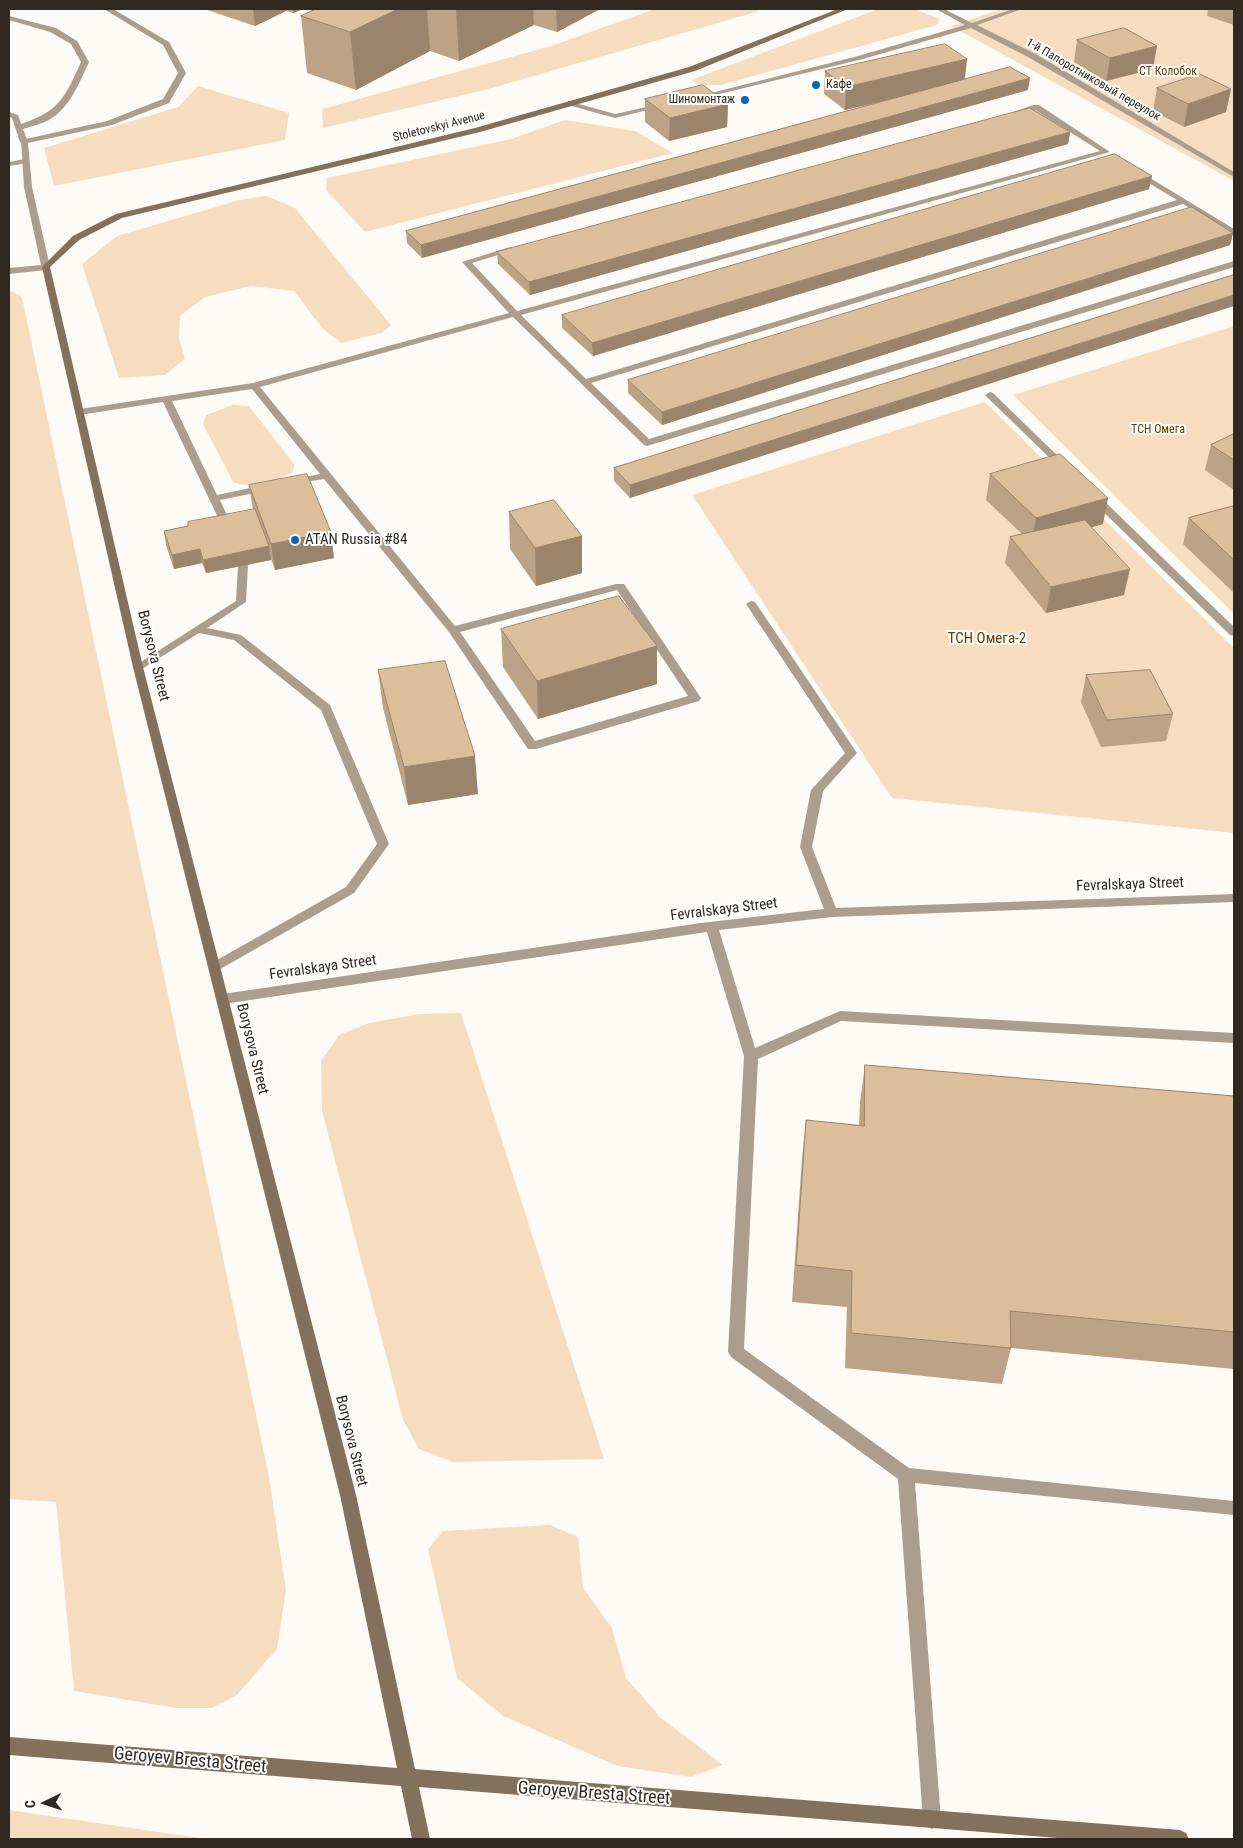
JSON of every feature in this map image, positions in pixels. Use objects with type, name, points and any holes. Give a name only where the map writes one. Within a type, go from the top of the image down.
[{"type":"main road","name":"Stoletovskyi Avenue","points":[[46,267],[76,238],[119,216],[477,130],[692,69],[844,9]]},
{"type":"main road","name":"Borysova Street","points":[[46,267],[138,667],[348,1495],[422,1839]]},
{"type":"main road","name":"Geroyev Bresta Street","points":[[9,1746],[1180,1839]]},
{"type":"street","points":[[24,142],[109,123],[166,101],[182,73],[166,44],[108,9]]},
{"type":"street","name":"1-й Папоротниковый переулок","points":[[939,9],[1031,55],[1234,175]]},
{"type":"street","points":[[689,99],[781,78],[972,26],[1019,9]]},
{"type":"street","points":[[9,18],[53,30],[74,44],[84,62],[75,85],[56,110],[49,117],[19,128]]},
{"type":"street","points":[[572,103],[615,116],[670,103]]},
{"type":"street","points":[[80,412],[254,386],[1109,154],[1036,107],[1008,115]]},
{"type":"street","points":[[9,114],[15,117],[24,142],[28,187],[46,267],[9,271]]},
{"type":"street","points":[[9,164],[26,161]]},
{"type":"street","points":[[1129,166],[1234,232]]},
{"type":"street","points":[[585,382],[1183,201]]},
{"type":"street","points":[[523,246],[466,262],[647,443],[1234,264]]},
{"type":"street","points":[[254,386],[453,630],[532,746],[695,698],[620,586],[453,630]]},
{"type":"street","points":[[990,395],[1074,476]]},
{"type":"street","points":[[167,400],[216,498],[228,528]]},
{"type":"street","points":[[216,498],[328,475]]},
{"type":"street","points":[[1088,490],[1234,633]]},
{"type":"street","points":[[138,667],[241,602],[243,566]]},
{"type":"street","points":[[751,604],[851,753],[817,790],[806,848],[832,913]]},
{"type":"street","points":[[198,630],[237,637],[326,708],[383,844],[350,890],[215,967]]},
{"type":"street","name":"Fevralskaya Street","points":[[223,1000],[712,927],[832,913],[1234,898]]},
{"type":"street","points":[[712,927],[750,1056],[736,1352],[906,1475],[1234,1508]]},
{"type":"street","points":[[750,1056],[840,1016],[1234,1038]]},
{"type":"street","points":[[906,1475],[932,1820]]},
{"type":"green space","points":[[655,9],[760,9],[756,12],[489,89],[323,128],[322,109],[551,46]]},
{"type":"green space","points":[[878,9],[915,9],[940,19],[937,25],[721,85],[700,85],[691,80]]},
{"type":"green space","name":"СТ Колобок","points":[[1002,9],[1234,9],[1234,181],[951,26]]},
{"type":"green space","points":[[198,86],[289,113],[285,140],[54,186],[44,148],[178,107]]},
{"type":"green space","points":[[565,120],[635,131],[673,153],[365,232],[326,190],[327,178],[511,139]]},
{"type":"green space","points":[[267,196],[295,208],[391,325],[382,333],[341,343],[322,328],[294,291],[251,286],[205,297],[180,316],[179,338],[185,359],[165,375],[119,378],[82,264],[117,236],[239,200]]},
{"type":"green space","points":[[9,290],[22,297],[269,1477],[286,1590],[277,1649],[237,1695],[212,1708],[176,1708],[74,1691],[56,1502],[9,1499]]},
{"type":"green space","name":"ТСН Омега","points":[[1234,326],[1234,614],[1013,395]]},
{"type":"green space","name":"ТСН Омега-2","points":[[985,402],[1234,648],[1234,833],[892,798],[692,495]]},
{"type":"green space","points":[[232,405],[249,406],[294,464],[293,472],[263,484],[248,485],[233,482],[203,424],[206,415]]},
{"type":"green space","points":[[461,1013],[604,1459],[453,1462],[419,1449],[403,1420],[322,1111],[321,1061],[339,1035],[369,1023],[420,1014]]},
{"type":"green space","points":[[550,1525],[578,1537],[583,1588],[612,1628],[626,1678],[661,1718],[723,1765],[691,1777],[617,1766],[503,1716],[457,1678],[428,1549],[443,1531]]},
{"type":"green space","points":[[9,1810],[206,1839],[9,1839]]},
{"type":"building","points":[[316,9],[398,9],[350,32],[301,16]]},
{"type":"building","points":[[1124,28],[1157,46],[1110,58],[1077,40]]},
{"type":"building","points":[[945,44],[967,59],[846,87],[825,71]]},
{"type":"building","points":[[1010,67],[1030,78],[421,245],[406,231]]},
{"type":"building","points":[[1200,74],[1231,89],[1188,104],[1157,88]]},
{"type":"building","points":[[703,85],[728,104],[670,118],[645,99]]},
{"type":"building","points":[[1030,108],[1070,132],[529,282],[497,252]]},
{"type":"building","points":[[1115,154],[1152,176],[592,343],[562,315]]},
{"type":"building","points":[[1192,207],[1233,233],[662,412],[628,380]]},
{"type":"building","points":[[1234,275],[1234,295],[630,485],[614,468]]},
{"type":"building","points":[[1234,434],[1234,460],[1211,445]]},
{"type":"building","points":[[1060,454],[1108,498],[1036,518],[990,474]]},
{"type":"building","points":[[307,474],[331,532],[271,544],[249,485]]},
{"type":"building","points":[[554,500],[582,536],[535,548],[509,512]]},
{"type":"building","points":[[1234,506],[1234,560],[1189,518]]},
{"type":"building","points":[[255,509],[269,546],[203,560],[200,549],[172,555],[164,531],[188,526],[188,522]]},
{"type":"building","points":[[1085,520],[1130,569],[1051,587],[1010,537]]},
{"type":"building","points":[[619,596],[657,646],[537,681],[501,629]]},
{"type":"building","points":[[445,661],[475,756],[404,767],[378,670]]},
{"type":"building","points":[[1150,670],[1173,714],[1107,720],[1086,675]]},
{"type":"building","points":[[865,1065],[1234,1096],[1234,1332],[1010,1311],[1011,1348],[851,1333],[852,1271],[796,1265],[806,1120],[864,1126]]},
{"type":"place","name":"Кафе","points":[[816,85]]},
{"type":"place","name":"Шиномонтаж","points":[[745,100]]},
{"type":"place","name":"ATAN Russia #84","points":[[295,540]]}]
